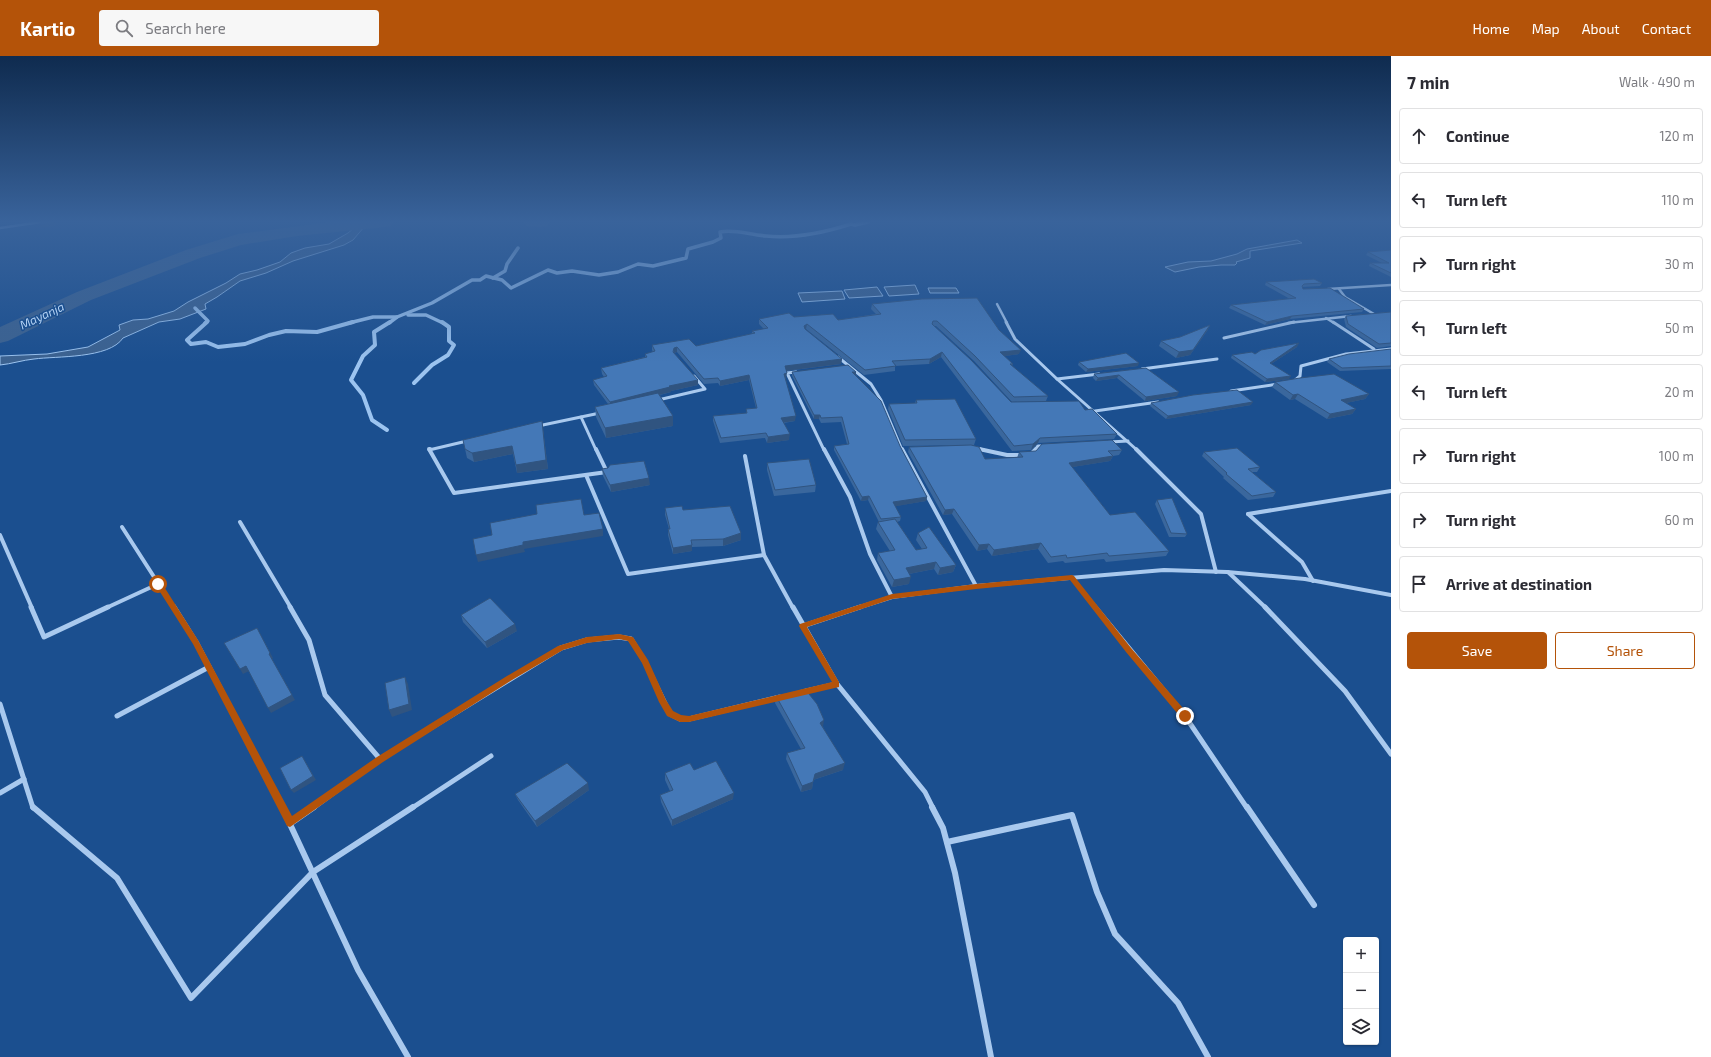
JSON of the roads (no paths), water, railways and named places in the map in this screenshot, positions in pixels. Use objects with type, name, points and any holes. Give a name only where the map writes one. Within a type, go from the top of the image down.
[{"type":"street","points":[[1325,289],[1391,285]]},
{"type":"street","points":[[1339,289],[1345,297],[1374,314]]},
{"type":"street","points":[[997,304],[1015,339],[1057,379],[1128,441],[1201,514],[1216,572]]},
{"type":"street","points":[[1367,314],[1380,313]]},
{"type":"street","points":[[1224,338],[1253,329],[1296,321],[1353,315]]},
{"type":"street","points":[[1326,318],[1375,350]]},
{"type":"street","points":[[1287,382],[1294,381],[1300,376],[1302,372],[1301,366],[1330,358],[1375,350],[1391,349]]},
{"type":"street","points":[[836,356],[871,384],[880,400],[902,449],[976,586]]},
{"type":"street","points":[[1141,369],[1217,359]]},
{"type":"street","points":[[841,367],[848,366]]},
{"type":"street","points":[[651,401],[705,389],[691,372]]},
{"type":"street","points":[[802,372],[787,374],[815,433],[850,497],[870,554],[892,597]]},
{"type":"street","points":[[1057,379],[1103,373]]},
{"type":"street","points":[[1224,392],[1280,384]]},
{"type":"street","points":[[1095,411],[1161,401]]},
{"type":"street","points":[[1077,403],[1085,403]]},
{"type":"street","points":[[535,427],[604,412]]},
{"type":"street","points":[[475,440],[430,450],[454,493],[607,472],[581,417]]},
{"type":"street","points":[[1105,442],[1128,441]]},
{"type":"street","points":[[970,447],[1007,455],[1022,455],[1034,453],[1038,446],[1046,446]]},
{"type":"street","points":[[902,449],[909,449]]},
{"type":"street","points":[[745,456],[764,555],[837,684],[925,792],[943,828],[955,873],[991,1057]]},
{"type":"street","points":[[586,475],[628,574],[764,555]]},
{"type":"street","points":[[1313,580],[1302,562],[1248,514],[1391,491]]},
{"type":"street","points":[[240,522],[309,640],[325,695],[380,759]]},
{"type":"street","points":[[122,527],[196,642],[290,823],[358,970],[408,1057]]},
{"type":"street","points":[[0,534],[44,637],[158,584]]},
{"type":"street","points":[[803,626],[892,597],[976,586],[1164,570],[1227,572],[1313,580],[1391,595]]},
{"type":"street","points":[[1227,572],[1287,628],[1339,684],[1371,725],[1391,754]]},
{"type":"street","points":[[1072,578],[1129,650],[1185,716],[1314,905]]},
{"type":"street","points":[[290,823],[380,759],[510,678],[561,648],[587,640],[619,637],[631,639],[645,662],[670,714],[680,719],[689,719],[783,696]]},
{"type":"street","points":[[117,716],[209,667]]},
{"type":"street","points":[[795,693],[837,684]]},
{"type":"street","points":[[0,704],[33,808],[118,878],[191,998],[313,872],[491,756]]},
{"type":"street","points":[[0,793],[24,779]]},
{"type":"street","points":[[947,842],[1072,815],[1097,892],[1115,934],[1178,1004],[1208,1057]]},
{"type":"water","points":[[276,269],[240,281],[205,304],[206,309],[180,319],[159,322],[123,338],[116,345],[106,350],[82,355],[34,359],[0,365],[0,356],[47,354],[88,347],[120,330],[119,325],[133,320],[148,319],[174,311],[240,274],[257,270]]},
{"type":"water","points":[[1168,269],[1191,269],[1175,272]]},
{"type":"water","points":[[915,285],[919,294],[889,296],[884,287]]},
{"type":"water","points":[[877,287],[883,296],[849,298],[844,290]]},
{"type":"water","points":[[928,288],[956,288],[959,293],[930,293]]},
{"type":"water","points":[[842,291],[845,299],[802,302],[798,293]]},
{"type":"waterway","name":"Mayanja","points":[[0,336],[84,296],[155,269]]},
{"type":"waterway","points":[[493,278],[505,271],[506,269]]},
{"type":"waterway","points":[[493,278],[502,280],[511,288],[548,270],[557,273],[572,271],[599,275],[618,272],[626,269]]},
{"type":"waterway","points":[[397,317],[432,303],[472,280],[480,280],[486,276],[493,278]]},
{"type":"waterway","points":[[195,308],[208,321],[205,323]]},
{"type":"waterway","points":[[408,315],[426,315],[443,323]]},
{"type":"waterway","points":[[353,322],[373,317],[397,317]]},
{"type":"waterway","points":[[389,323],[397,317]]},
{"type":"waterway","points":[[207,322],[187,340],[191,344],[206,342],[218,347],[245,344],[269,335],[286,331],[317,332],[353,322]]},
{"type":"waterway","points":[[349,323],[353,322]]},
{"type":"waterway","points":[[387,430],[372,420],[363,395],[351,380],[363,356],[375,345],[374,332],[390,322]]},
{"type":"waterway","points":[[414,383],[432,365],[448,355],[454,345],[449,341],[449,327],[442,322]]}]
